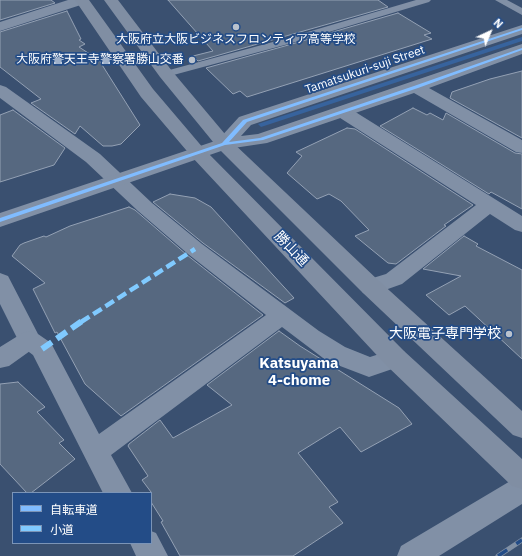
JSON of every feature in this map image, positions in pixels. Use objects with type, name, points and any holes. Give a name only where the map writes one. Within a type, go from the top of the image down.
[{"type":"main road","name":"勝山通","points":[[82,0],[147,93],[198,153],[396,358],[522,477]]},
{"type":"main road","name":"勝山通","points":[[110,0],[166,74],[224,144],[371,287],[522,427]]},
{"type":"street","points":[[0,27],[82,0]]},
{"type":"street","name":"Tamatsukuri-suji Street","points":[[224,144],[245,121],[522,30]]},
{"type":"street","name":"Tamatsukuri-suji Street","points":[[0,220],[224,144],[262,139],[518,53]]},
{"type":"street","points":[[416,87],[522,148]]},
{"type":"street","points":[[0,90],[93,158],[145,207],[195,249],[311,337],[336,354],[369,367],[396,358]]},
{"type":"street","points":[[343,112],[522,225]]},
{"type":"street","points":[[371,287],[394,279],[489,204]]},
{"type":"street","points":[[0,281],[29,340],[42,349],[117,492]]},
{"type":"street","points":[[95,452],[282,315]]},
{"type":"street","points":[[0,359],[29,340]]},
{"type":"street","points":[[412,556],[522,489]]},
{"type":"street","points":[[146,544],[153,556]]},
{"type":"lane","points":[[166,74],[288,41],[426,0]]},
{"type":"lane","points":[[500,0],[522,12]]},
{"type":"shaded area","points":[[522,37],[522,41],[261,127],[258,124]]},
{"type":"building","points":[[0,0],[51,0],[55,3],[0,20]]},
{"type":"building","name":"大阪府立大阪ビジネスフロンティア高等学校","points":[[168,0],[378,0],[388,7],[198,61],[193,56],[213,51]]},
{"type":"building","points":[[67,11],[81,39],[79,40],[85,44],[79,47],[99,60],[140,125],[121,144],[103,146],[80,126],[75,134],[31,103],[41,99],[0,67],[0,32]]},
{"type":"building","points":[[398,13],[431,33],[424,35],[432,39],[247,97],[240,91],[233,94],[206,68],[292,44]]},
{"type":"building","points":[[522,71],[522,138],[450,98],[452,92],[490,79]]},
{"type":"building","points":[[413,108],[427,115],[430,113],[443,120],[446,113],[515,153],[522,154],[522,209],[491,192],[489,194],[380,126]]},
{"type":"building","points":[[13,110],[65,148],[54,165],[0,182],[0,115]]},
{"type":"building","points":[[347,128],[355,129],[473,205],[444,225],[446,226],[396,264],[388,263],[355,236],[369,230],[341,201],[329,194],[317,199],[287,173],[302,156],[296,152]]},
{"type":"building","points":[[170,194],[195,198],[211,207],[294,298],[285,303],[203,243],[153,202]]},
{"type":"building","points":[[129,207],[135,210],[187,255],[263,315],[121,416],[85,384],[57,332],[55,333],[33,289],[45,283],[12,256],[20,245],[24,243],[44,236],[46,237],[70,226]]},
{"type":"building","points":[[464,236],[478,244],[476,246],[522,270],[522,359],[465,306],[449,315],[426,295],[461,276],[423,269]]},
{"type":"building","points":[[279,331],[300,346],[399,408],[412,424],[361,452],[340,427],[298,453],[338,502],[329,507],[343,523],[293,556],[180,556],[161,522],[163,521],[152,504],[152,492],[142,480],[148,476],[128,446],[160,420],[173,438],[232,405],[207,385]]},
{"type":"building","points":[[18,382],[45,407],[37,412],[64,440],[59,443],[75,459],[32,492],[26,492],[0,464],[0,384]]},
{"type":"railway","points":[[498,556],[522,540]]},
{"type":"marked path","points":[[42,349],[77,324],[195,249]]},
{"type":"cycle path","points":[[224,144],[245,121],[522,29]]},
{"type":"cycle path","points":[[0,220],[224,144],[261,139],[416,87],[522,49]]},
{"type":"place","name":"大阪府立大阪ビジネスフロンティア高等学校","points":[[236,27]]},
{"type":"place","name":"大阪府警天王寺警察署勝山交番","points":[[192,60]]},
{"type":"place","name":"大阪電子専門学校","points":[[509,334]]},
{"type":"district","name":"Katsuyama 4-chome","points":[[299,372]]}]
